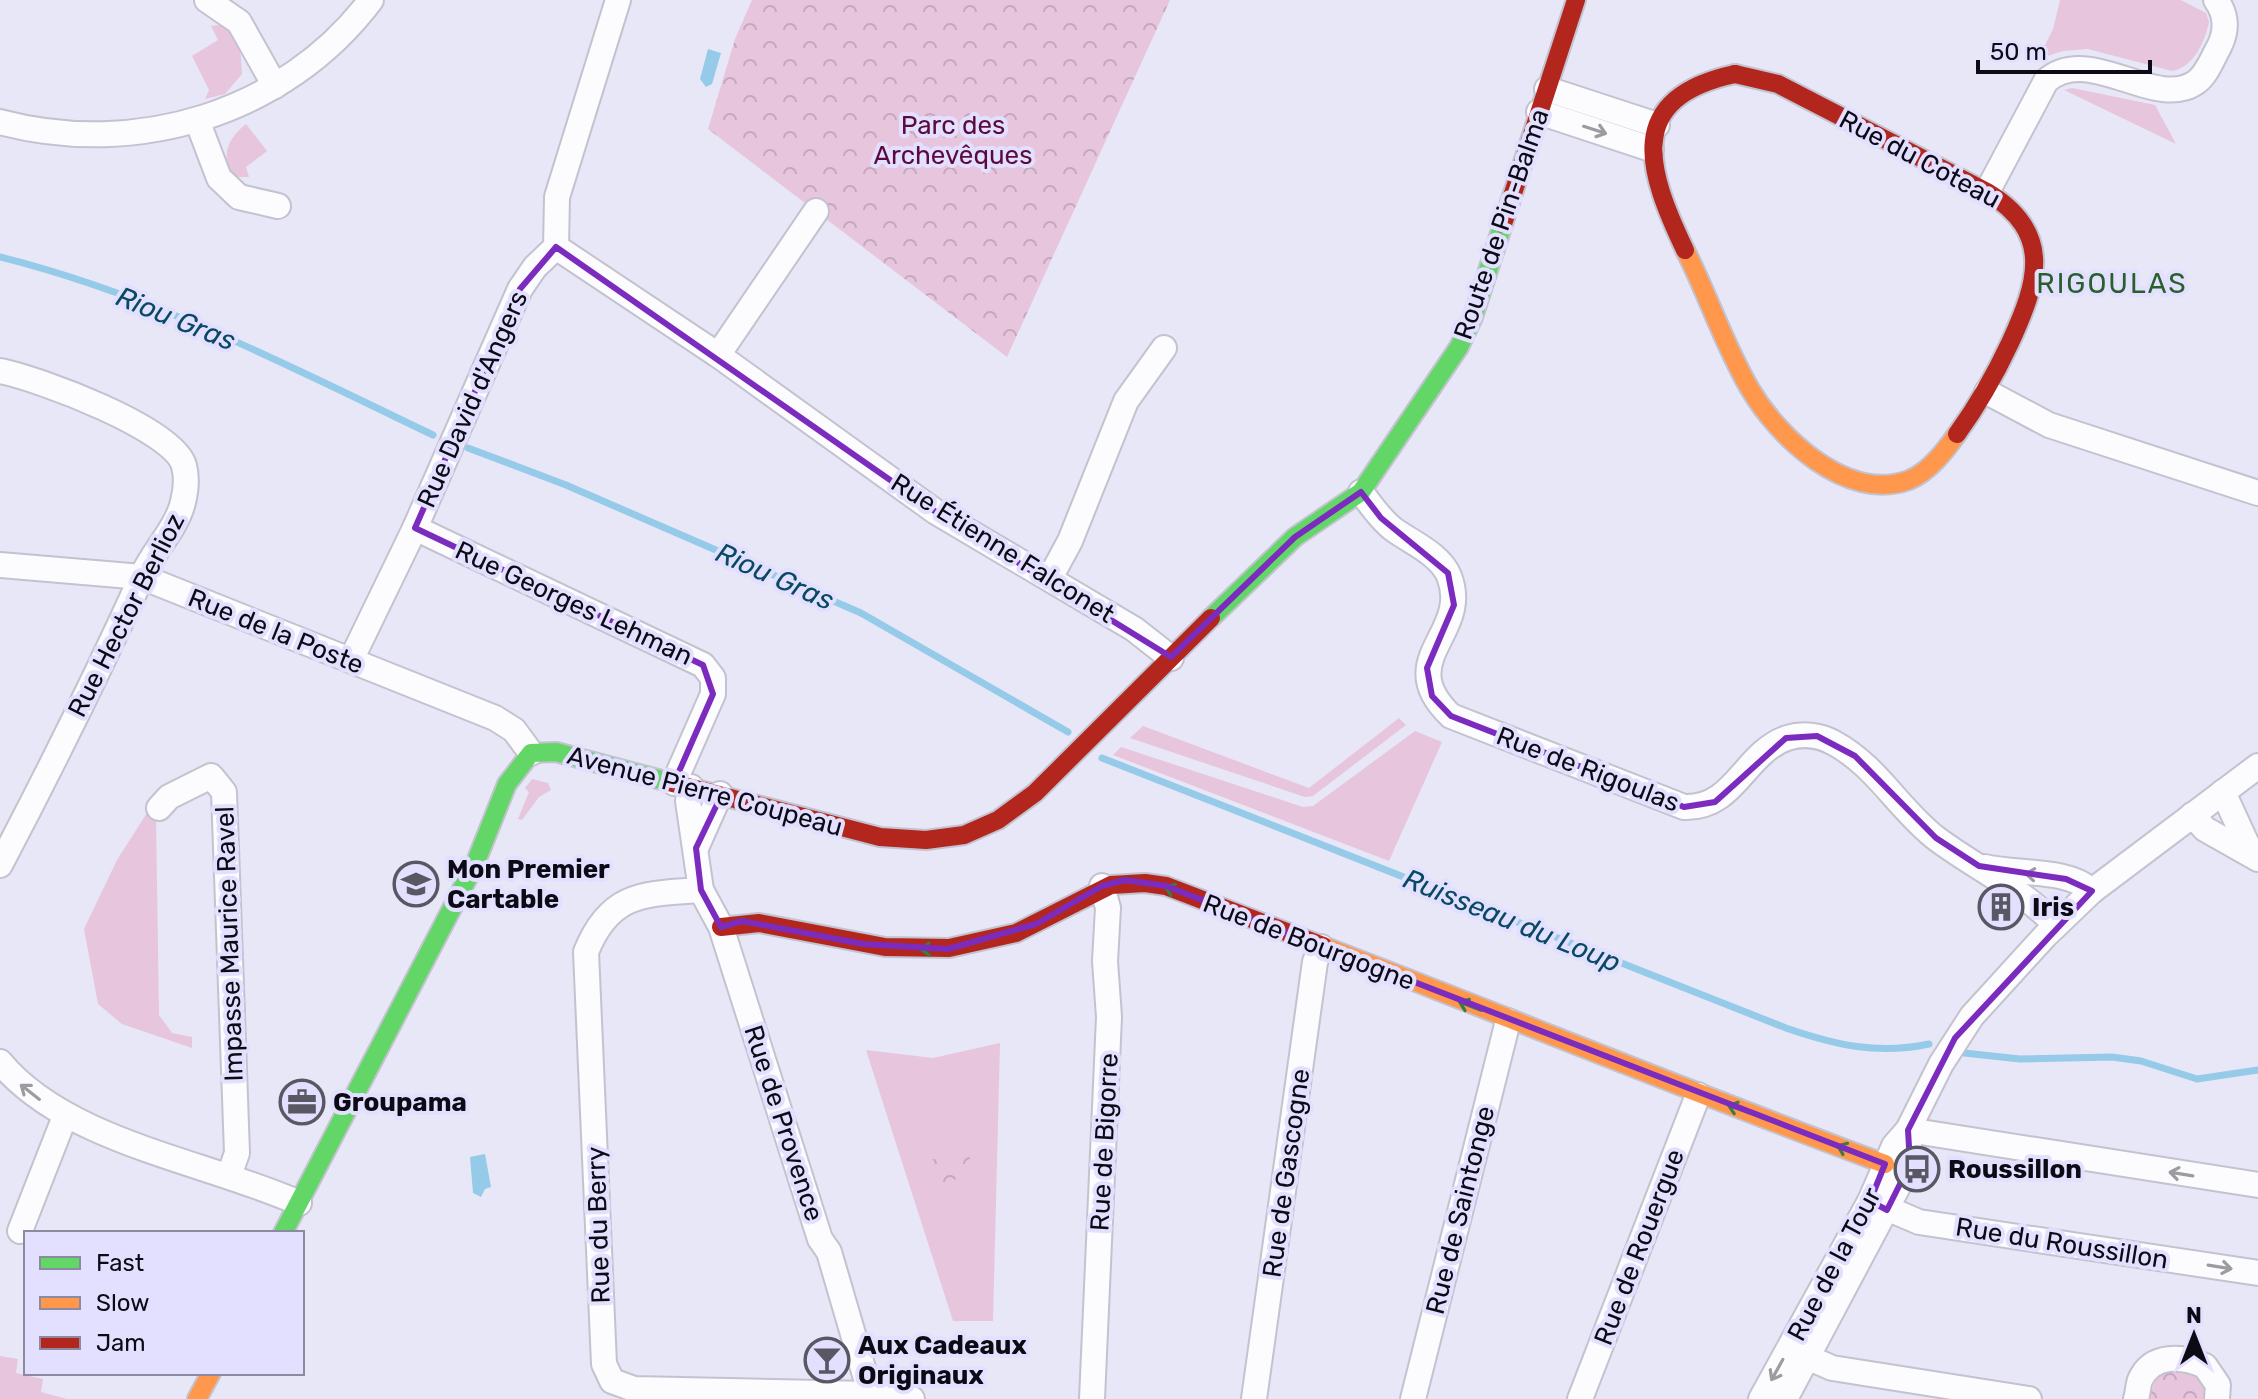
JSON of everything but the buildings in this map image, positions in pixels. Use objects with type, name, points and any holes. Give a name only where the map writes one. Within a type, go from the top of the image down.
[{"type":"street","points":[[207,0],[239,22],[275,86]]},
{"type":"street","points":[[0,122],[65,134],[102,136],[148,132],[238,107],[275,86],[322,52],[371,0]]},
{"type":"street","points":[[556,247],[557,197],[618,0]]},
{"type":"street","name":"Route de Pin-Balma","points":[[1094,735],[1295,537],[1361,492],[1459,347],[1473,317],[1576,0]]},
{"type":"street","points":[[1987,192],[2046,81],[2055,73],[2089,70],[2170,89],[2194,84],[2204,75],[2225,35],[2225,20],[2216,0]]},
{"type":"street","name":"Rue du Coteau","points":[[1713,77],[1757,77],[1778,84],[1987,192],[2014,211],[2027,230],[2035,269],[2032,291],[1987,392],[1946,447],[1909,480],[1887,484],[1864,482],[1837,472],[1807,455],[1765,413],[1750,389],[1659,192],[1651,149],[1657,125],[1693,87],[1713,77]]},
{"type":"street","points":[[1547,89],[1657,125]]},
{"type":"street","points":[[1539,112],[1651,149]]},
{"type":"street","points":[[197,120],[219,178],[239,197],[278,206]]},
{"type":"street","points":[[718,355],[816,211]]},
{"type":"street","name":"Rue Étienne Falconet","points":[[556,247],[718,355],[936,512],[1134,629],[1171,658]]},
{"type":"street","name":"Rue David d'Angers","points":[[351,660],[415,528],[520,289],[535,267],[556,247]]},
{"type":"street","points":[[1050,578],[1070,541],[1126,401],[1164,348]]},
{"type":"street","name":"Rue Hector Berlioz","points":[[0,371],[59,388],[155,435],[176,448],[184,463],[186,480],[183,504],[142,577],[0,865]]},
{"type":"street","points":[[1987,392],[2049,425],[2258,493]]},
{"type":"street","name":"Rue de Rigoulas","points":[[1361,492],[1381,518],[1440,561],[1448,573],[1454,605],[1431,654],[1427,682],[1432,696],[1451,716],[1684,807],[1700,808],[1715,802],[1769,748],[1786,738],[1817,736],[1855,756],[1936,838],[1979,866],[2056,925]]},
{"type":"street","name":"Rue Georges Lehman","points":[[415,528],[703,665],[713,678],[713,694],[683,785]]},
{"type":"street","name":"Rue de la Poste","points":[[0,565],[142,577],[507,724],[531,753]]},
{"type":"street","name":"Avenue Pierre Coupeau","points":[[284,1231],[475,864],[507,784],[531,753],[556,752],[880,837],[945,841],[1000,822],[1035,793],[1094,735]]},
{"type":"street","name":"Rue de la Tour","points":[[1785,1399],[1867,1239],[1878,1206],[1885,1164],[1908,1130],[1955,1038],[2003,980],[2092,891],[2258,766]]},
{"type":"street","name":"Impasse Maurice Ravel","points":[[159,808],[169,797],[211,776],[224,792],[237,1153],[229,1176]]},
{"type":"street","name":"Rue de Provence","points":[[683,785],[701,890],[721,927],[820,1239],[829,1252],[870,1397]]},
{"type":"street","points":[[2223,792],[2255,857]]},
{"type":"street","points":[[696,848],[720,794]]},
{"type":"street","points":[[2192,815],[2205,829],[2255,857]]},
{"type":"street","name":"Rue de Rigoulas","points":[[1979,866],[2066,879],[2085,884],[2092,891]]},
{"type":"street","name":"Rue de Bourgogne","points":[[721,927],[742,921],[863,944],[911,950],[948,949],[980,944],[1021,930],[1102,886],[1125,880],[1166,886],[1508,1021],[1567,1040],[1698,1095],[1885,1164]]},
{"type":"street","name":"Rue de Bigorre","points":[[1092,1399],[1109,1017],[1105,961],[1108,908],[1102,886]]},
{"type":"street","name":"Rue du Berry","points":[[701,890],[656,892],[621,903],[602,919],[586,952],[604,1364],[612,1381],[634,1389],[912,1399]]},
{"type":"street","name":"Rue de Gascogne","points":[[1254,1399],[1315,962],[1321,947]]},
{"type":"street","name":"Rue de Saintonge","points":[[1413,1399],[1508,1021]]},
{"type":"street","points":[[0,1062],[17,1083],[65,1116],[299,1203]]},
{"type":"street","name":"Rue de Rouergue","points":[[1580,1399],[1698,1095]]},
{"type":"street","points":[[20,1231],[65,1116]]},
{"type":"street","points":[[1908,1130],[2258,1185]]},
{"type":"street","name":"Rue de la Tour","points":[[1761,1399],[1878,1206],[1910,1164],[1908,1130]]},
{"type":"street","name":"Rue du Roussillon","points":[[1878,1206],[1919,1222],[2258,1273]]},
{"type":"street","points":[[1807,1357],[1832,1368],[2029,1399]]},
{"type":"street","points":[[2136,1399],[2139,1381],[2148,1369],[2157,1362],[2173,1358],[2205,1366],[2218,1385],[2217,1399]]},
{"type":"street","points":[[197,1399],[210,1375]]},
{"type":"highlighted area","points":[[556,247],[936,512],[1171,657],[1295,537],[1361,492],[1381,518],[1448,573],[1454,605],[1427,668],[1432,696],[1451,716],[1684,807],[1715,802],[1786,738],[1817,736],[1855,756],[1936,838],[1979,866],[2066,879],[2092,891],[1955,1038],[1908,1130],[1910,1164],[1887,1210],[1870,1201],[1885,1164],[1166,886],[1125,880],[1102,886],[1036,924],[948,949],[863,944],[742,921],[721,927],[701,890],[696,848],[722,794],[674,783],[713,694],[703,665],[415,528],[520,289]]},
{"type":"green space","name":"Parc des Archevêques","points":[[752,0],[1170,0],[1007,357],[708,129],[735,39]]},
{"type":"green space","points":[[2060,0],[2181,0],[2206,13],[2209,22],[2197,53],[2186,65],[2172,71],[2088,49],[2063,51],[2038,59],[2053,29]]},
{"type":"green space","points":[[226,24],[240,45],[242,74],[225,94],[205,99],[209,90],[192,56],[218,40],[211,26]]},
{"type":"green space","points":[[2072,88],[2155,105],[2176,144],[2064,90]]},
{"type":"green space","points":[[246,124],[267,151],[246,167],[249,177],[236,177],[228,163],[228,149],[234,136]]},
{"type":"green space","points":[[1399,718],[1406,725],[1313,796],[1305,797],[1130,738],[1143,726],[1309,788]]},
{"type":"green space","points":[[1415,731],[1442,742],[1389,861],[1113,755],[1121,747],[1303,807],[1313,806]]},
{"type":"green space","points":[[532,779],[548,783],[551,790],[539,797],[522,820],[518,819],[529,792],[525,788]]},
{"type":"green space","points":[[147,813],[156,818],[159,1015],[172,1033],[192,1037],[192,1048],[122,1024],[98,1004],[84,929],[117,860]]},
{"type":"green space","points":[[1000,1043],[993,1321],[953,1321],[866,1050],[933,1058]]},
{"type":"green space","points":[[968,1150],[974,1174],[938,1184],[931,1160]]},
{"type":"green space","points":[[0,1356],[18,1359],[16,1373],[43,1379],[41,1392],[67,1399],[0,1399]]},
{"type":"green space","points":[[2172,1369],[2192,1372],[2204,1386],[2206,1399],[2148,1399],[2157,1377]]},
{"type":"water","points":[[708,49],[721,53],[712,84],[706,87],[700,79]]},
{"type":"water","points":[[485,1154],[491,1187],[485,1189],[481,1197],[473,1193],[470,1157]]},
{"type":"waterway","name":"Riou Gras","points":[[0,257],[112,291],[167,312],[433,435]]},
{"type":"waterway","name":"Riou Gras","points":[[468,448],[566,485],[861,613],[1068,732]]},
{"type":"waterway","name":"Ruisseau du Loup","points":[[1102,758],[1786,1028],[1822,1039],[1874,1048],[1929,1044]]},
{"type":"waterway","name":"Ruisseau du Loup","points":[[1964,1053],[2020,1059],[2112,1057],[2141,1061],[2197,1079],[2258,1070]]},
{"type":"traffic: fast","points":[[1211,618],[1295,537],[1361,492],[1459,347],[1473,317],[1503,224]]},
{"type":"traffic: fast","points":[[284,1231],[475,864],[507,784],[531,753],[556,752],[669,782]]},
{"type":"traffic: slow","points":[[1685,250],[1750,389],[1778,427],[1817,461],[1839,474],[1862,482],[1886,485],[1909,480],[1923,472],[1957,434]]},
{"type":"traffic: slow","points":[[1323,946],[1885,1164]]},
{"type":"traffic: slow","points":[[197,1399],[210,1375]]},
{"type":"traffic: jam","points":[[1503,224],[1576,0]]},
{"type":"traffic: jam","points":[[1735,74],[1778,84],[1987,192],[2023,224],[2034,260],[2028,299],[1998,367],[1957,434]]},
{"type":"traffic: jam","points":[[1685,250],[1661,193],[1655,166],[1654,142],[1660,120],[1674,101],[1699,85],[1735,74]]},
{"type":"traffic: jam","points":[[669,782],[880,837],[926,840],[964,835],[998,820],[1035,793],[1211,618]]},
{"type":"traffic: jam","points":[[721,927],[759,923],[885,947],[949,948],[1016,933],[1111,885],[1145,883],[1166,886],[1323,946]]},
{"type":"place","name":"Mon Premier Cartable","points":[[416,884]]},
{"type":"place","name":"Iris","points":[[2001,907]]},
{"type":"place","name":"Groupama","points":[[302,1102]]},
{"type":"place","name":"Roussillon","points":[[1917,1169]]},
{"type":"place","name":"Aux Cadeaux Originaux","points":[[827,1360]]},
{"type":"district","name":"RIGOULAS","points":[[2112,283]]}]
